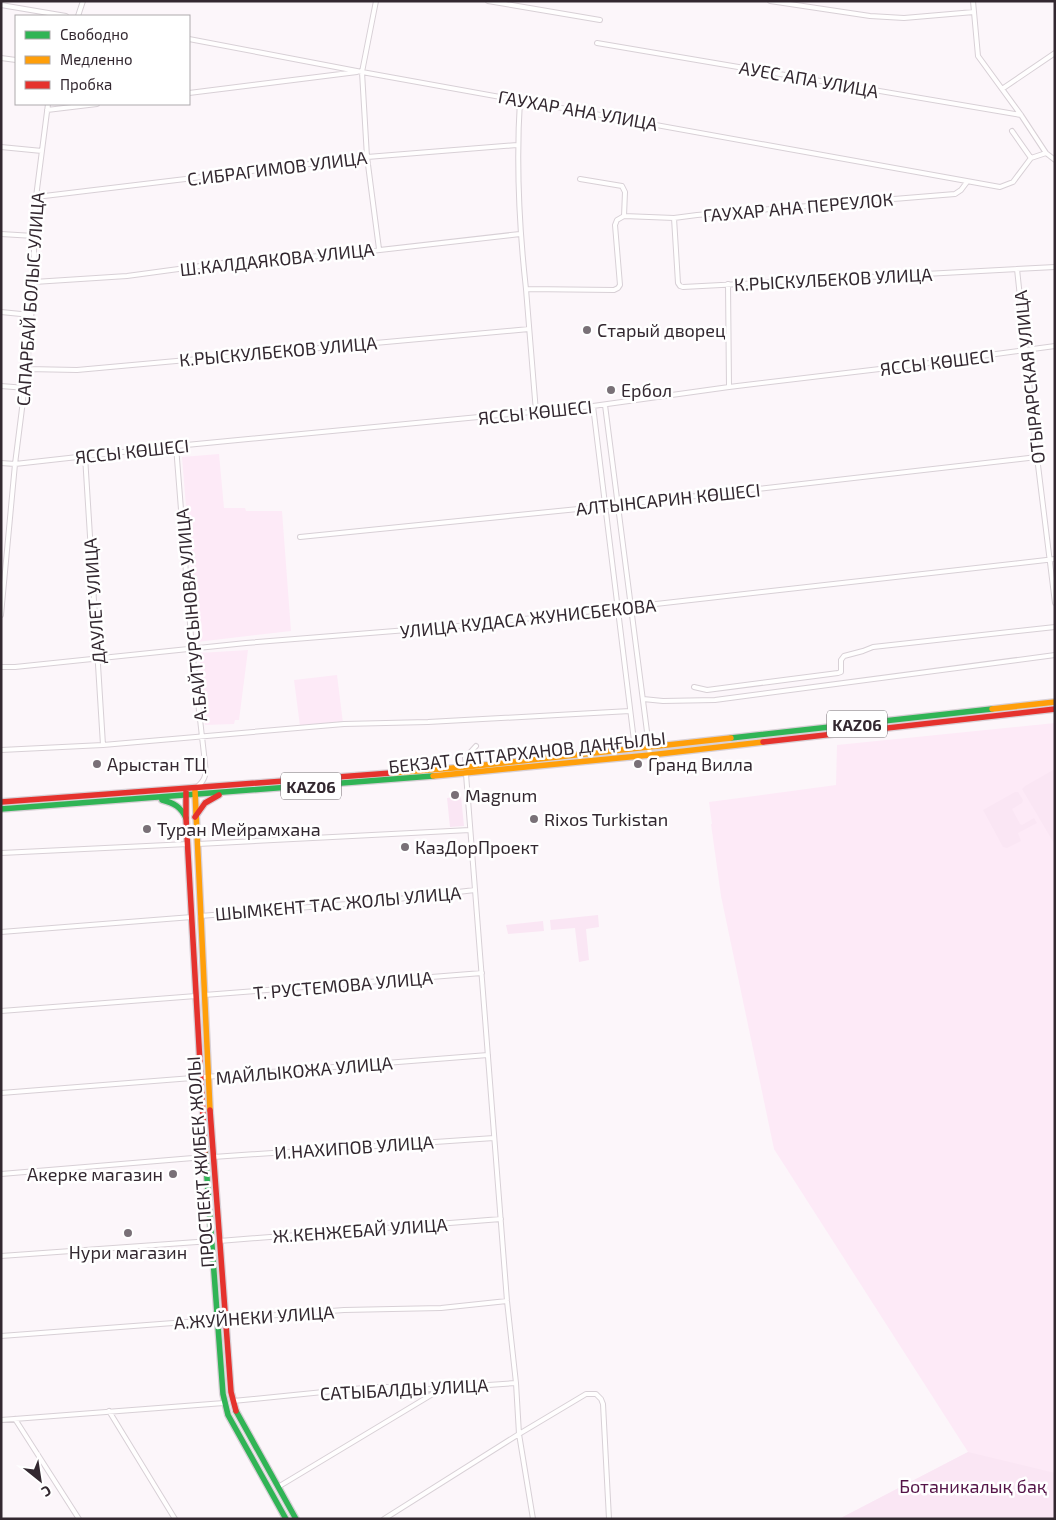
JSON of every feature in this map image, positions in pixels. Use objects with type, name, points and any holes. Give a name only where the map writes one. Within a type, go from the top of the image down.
[{"type":"main road","name":"БЕКЗАТ САТТАРХАНОВ ДАҢҒЫЛЫ","points":[[1,802],[466,767],[1055,702]]},
{"type":"main road","name":"БЕКЗАТ САТТАРХАНОВ ДАҢҒЫЛЫ","points":[[1,809],[466,774],[650,755],[1055,708]]},
{"type":"main road","points":[[708,741],[708,748]]},
{"type":"main road","name":"ПРОСПЕКТ ЖИБЕК ЖОЛЫ","points":[[186,788],[186,818],[205,1157],[224,1403],[234,1428],[286,1519]]},
{"type":"main road","name":"ПРОСПЕКТ ЖИБЕК ЖОЛЫ","points":[[196,788],[194,795],[213,1157],[233,1402],[236,1412],[296,1519]]},
{"type":"main road","points":[[143,792],[144,799]]},
{"type":"main road","points":[[196,817],[205,803],[226,792]]},
{"type":"main road","points":[[153,798],[177,804],[183,810],[186,818]]},
{"type":"street","points":[[78,15],[83,1]]},
{"type":"street","points":[[376,1],[362,72],[367,157],[379,249]]},
{"type":"street","points":[[488,1],[600,20]]},
{"type":"street","points":[[770,1],[870,16],[904,18],[974,12]]},
{"type":"street","points":[[973,1],[978,56],[1046,153],[1055,160]]},
{"type":"street","points":[[1,5],[60,15]]},
{"type":"street","name":"ГАУХАР АНА УЛИЦА","points":[[190,39],[1000,187],[1013,182],[1031,158]]},
{"type":"street","name":"АУЕС АПА УЛИЦА","points":[[597,43],[1021,115]]},
{"type":"street","points":[[1002,89],[1055,53]]},
{"type":"street","points":[[1,58],[15,60]]},
{"type":"street","points":[[190,92],[362,72]]},
{"type":"street","points":[[520,100],[517,145],[520,234],[536,412]]},
{"type":"street","name":"САПАРБАЙ БОЛЫС УЛИЦА","points":[[1,615],[14,464],[26,388],[34,282],[36,197],[48,105]]},
{"type":"street","points":[[47,110],[89,105]]},
{"type":"street","points":[[1012,131],[1031,158],[1046,153]]},
{"type":"street","name":"С.ИБРАГИМОВ УЛИЦА","points":[[36,197],[367,157],[517,145]]},
{"type":"street","points":[[1,147],[42,151]]},
{"type":"street","points":[[526,289],[614,290],[620,285],[615,225],[617,220],[624,216],[625,192],[622,186],[580,179]]},
{"type":"street","name":"ГАУХАР АНА ПЕРЕУЛОК","points":[[624,216],[674,218],[955,194],[961,190],[966,182]]},
{"type":"street","name":"К.РЫСКУЛБЕКОВ УЛИЦА","points":[[674,218],[678,283],[683,287],[1055,267]]},
{"type":"street","points":[[1,234],[34,236]]},
{"type":"street","name":"Ш.КАЛДАЯКОВА УЛИЦА","points":[[34,282],[128,276],[230,262],[336,255],[520,234]]},
{"type":"street","name":"ОТЫРАРСКАЯ УЛИЦА","points":[[1017,269],[1037,457],[1052,560],[1055,603]]},
{"type":"street","points":[[728,284],[729,387]]},
{"type":"street","points":[[1,312],[31,314]]},
{"type":"street","name":"К.РЫСКУЛБЕКОВ УЛИЦА","points":[[27,369],[77,370],[529,329]]},
{"type":"street","name":"ЯССЫ КӨШЕСІ","points":[[1,463],[14,464],[176,446],[594,406],[729,387],[930,364],[1055,346]]},
{"type":"street","points":[[1,386],[26,388]]},
{"type":"street","points":[[605,404],[650,755]]},
{"type":"street","points":[[594,406],[636,756]]},
{"type":"street","name":"А.БАЙТУРСЫНОВА УЛИЦА","points":[[176,446],[192,649],[206,775],[202,783],[196,788]]},
{"type":"street","name":"ДАУЛЕТ УЛИЦА","points":[[84,456],[103,745]]},
{"type":"street","name":"АЛТЫНСАРИН КӨШЕСІ","points":[[300,537],[618,505],[1037,457]]},
{"type":"street","points":[[1,529],[9,530]]},
{"type":"street","name":"УЛИЦА КУДАСА ЖУНИСБЕКОВА","points":[[1,667],[470,625],[1052,560]]},
{"type":"street","points":[[694,687],[707,690],[838,674],[841,672],[841,660],[844,656],[872,647],[1055,627]]},
{"type":"street","points":[[643,699],[663,701],[715,700],[1055,655]]},
{"type":"street","points":[[1,750],[103,745],[344,724],[428,722],[630,710]]},
{"type":"street","points":[[466,767],[465,758],[476,746]]},
{"type":"street","points":[[466,774],[507,1301],[516,1383],[519,1434],[531,1518]]},
{"type":"street","points":[[198,844],[470,830]]},
{"type":"street","points":[[1,853],[188,844]]},
{"type":"street","name":"ШЫМКЕНТ ТАС ЖОЛЫ УЛИЦА","points":[[200,916],[372,902],[475,890]]},
{"type":"street","name":"ШЫМКЕНТ ТАС ЖОЛЫ УЛИЦА","points":[[1,932],[192,917]]},
{"type":"street","name":"Т. РУСТЕМОВА УЛИЦА","points":[[204,995],[482,974]]},
{"type":"street","points":[[1,1011],[196,996]]},
{"type":"street","name":"МАЙЛЫКОЖА УЛИЦА","points":[[1,1093],[488,1055]]},
{"type":"street","name":"И.НАХИПОВ УЛИЦА","points":[[213,1157],[494,1138]]},
{"type":"street","points":[[1,1174],[205,1157]]},
{"type":"street","name":"Ж.КЕНЖЕБАЙ УЛИЦА","points":[[220,1240],[501,1219]]},
{"type":"street","points":[[1,1256],[211,1241]]},
{"type":"street","name":"А.ЖУЙНЕКИ УЛИЦА","points":[[1,1336],[344,1310],[441,1308],[507,1301]]},
{"type":"street","name":"САТЫБАЛДЫ УЛИЦА","points":[[233,1402],[373,1387],[403,1387],[416,1390],[516,1383]]},
{"type":"street","points":[[278,1487],[442,1388]]},
{"type":"street","points":[[384,1519],[519,1434],[586,1394],[593,1392],[601,1399],[603,1404],[609,1519]]},
{"type":"street","points":[[1,1420],[224,1403]]},
{"type":"street","points":[[109,1411],[175,1519]]},
{"type":"street","points":[[15,1420],[79,1519]]},
{"type":"shaded area","points":[[219,454],[224,508],[245,508],[246,511],[282,511],[291,631],[197,642],[182,457]]},
{"type":"shaded area","points":[[248,650],[239,720],[235,720],[234,724],[205,725],[199,653]]},
{"type":"shaded area","points":[[337,675],[343,723],[300,726],[294,680]]},
{"type":"shaded area","points":[[1055,723],[1055,1519],[839,1519],[968,1452],[774,1149],[721,896],[709,802],[836,785],[837,745]]},
{"type":"green space","points":[[1055,769],[1055,845],[1022,789]]},
{"type":"green space","points":[[1018,792],[1023,800],[1022,803],[1012,809],[1020,824],[1022,825],[1034,818],[1037,823],[1018,833],[1021,841],[1007,848],[1003,847],[983,810]]},
{"type":"green space","points":[[461,796],[464,826],[450,827],[447,798]]},
{"type":"green space","points":[[598,915],[599,927],[586,929],[589,960],[579,962],[575,928],[551,930],[550,920]]},
{"type":"green space","points":[[543,921],[544,931],[508,934],[506,925]]},
{"type":"green space","name":"Ботаникалық бақ","points":[[968,1452],[1055,1473],[1055,1519],[839,1519]]},
{"type":"traffic: fast","points":[[731,738],[992,709]]},
{"type":"traffic: fast","points":[[1,809],[433,776]]},
{"type":"traffic: fast","points":[[162,800],[177,806],[186,818]]},
{"type":"traffic: fast","points":[[205,1151],[223,1394],[228,1415],[286,1519]]},
{"type":"traffic: fast","points":[[236,1411],[296,1519]]},
{"type":"traffic: slow","points":[[992,709],[1055,702]]},
{"type":"traffic: slow","points":[[391,773],[466,767],[731,738]]},
{"type":"traffic: slow","points":[[433,776],[763,742]]},
{"type":"traffic: slow","points":[[195,791],[210,1110]]},
{"type":"traffic: jam","points":[[763,742],[1055,709]]},
{"type":"traffic: jam","points":[[1,802],[391,773]]},
{"type":"traffic: jam","points":[[186,792],[205,1151]]},
{"type":"traffic: jam","points":[[195,817],[205,803],[219,795]]},
{"type":"traffic: jam","points":[[210,1110],[231,1392],[236,1411]]},
{"type":"place","name":"Старый дворец","points":[[587,330]]},
{"type":"place","name":"Ербол","points":[[611,390]]},
{"type":"place","name":"Арыстан ТЦ","points":[[97,764]]},
{"type":"place","name":"Гранд Вилла","points":[[638,764]]},
{"type":"place","name":"Magnum","points":[[455,795]]},
{"type":"place","name":"Rixos Turkistan","points":[[534,819]]},
{"type":"place","name":"Туран Мейрамхана","points":[[147,829]]},
{"type":"place","name":"КазДорПроект","points":[[405,847]]},
{"type":"place","name":"Акерке магазин","points":[[173,1174]]},
{"type":"place","name":"Нури магазин","points":[[128,1233]]}]
